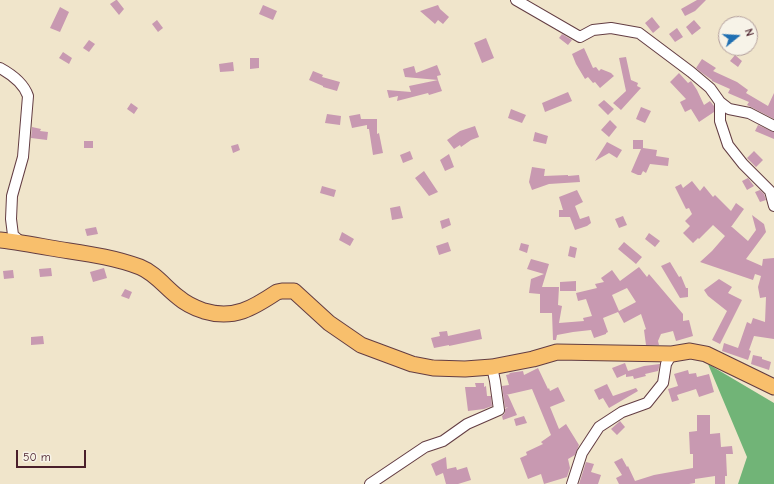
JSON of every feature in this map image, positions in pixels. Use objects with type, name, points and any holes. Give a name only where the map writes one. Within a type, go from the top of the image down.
[{"type":"main road","points":[[0,240],[88,253],[142,267],[160,280],[178,298],[195,308],[215,315],[232,315],[250,309],[277,292],[294,291],[329,323],[361,345],[412,364],[433,368],[465,369],[492,367],[533,359],[557,352],[672,354],[690,351],[706,354],[774,387]]},
{"type":"street","points":[[516,0],[580,37],[593,30],[611,28],[639,33],[710,88],[720,102],[729,109],[749,114],[774,126]]},
{"type":"street","points":[[0,68],[8,72],[25,89],[28,96],[24,157],[14,185],[11,208],[14,236],[21,242]]},
{"type":"street","points":[[720,102],[720,121],[728,145],[743,164],[770,191],[774,206]]},
{"type":"street","points":[[572,484],[582,453],[599,427],[622,412],[647,402],[663,383],[666,364],[672,354]]},
{"type":"street","points":[[370,484],[380,481],[425,448],[443,441],[467,424],[499,410],[492,367]]},
{"type":"green space","points":[[708,364],[774,403],[774,484],[738,484],[747,457]]},
{"type":"building","points":[[116,0],[124,9],[119,15],[110,4]]},
{"type":"building","points":[[697,0],[706,0],[695,11],[685,16],[681,9]]},
{"type":"building","points":[[263,5],[277,11],[273,20],[259,14]]},
{"type":"building","points":[[438,5],[440,9],[449,17],[443,24],[438,20],[435,24],[420,11]]},
{"type":"building","points":[[60,7],[69,12],[60,32],[50,28]]},
{"type":"building","points":[[652,17],[660,27],[653,33],[645,23]]},
{"type":"building","points":[[157,20],[163,28],[158,32],[152,24]]},
{"type":"building","points":[[694,20],[701,28],[692,35],[686,27]]},
{"type":"building","points":[[677,28],[683,37],[675,42],[669,34]]},
{"type":"building","points":[[562,34],[572,40],[568,45],[559,38]]},
{"type":"building","points":[[486,38],[494,58],[482,63],[474,43]]},
{"type":"building","points":[[89,40],[95,44],[89,52],[83,48]]},
{"type":"building","points":[[584,48],[593,68],[596,67],[599,71],[601,69],[611,73],[614,76],[600,88],[588,77],[585,79],[572,54]]},
{"type":"building","points":[[63,52],[72,58],[69,64],[59,58]]},
{"type":"building","points":[[734,56],[736,56],[742,61],[738,67],[730,61]]},
{"type":"building","points":[[626,57],[631,80],[638,83],[637,86],[641,88],[621,110],[613,103],[626,91],[619,58]]},
{"type":"building","points":[[250,58],[259,58],[259,68],[250,69]]},
{"type":"building","points":[[702,59],[716,68],[713,71],[737,82],[748,90],[746,93],[768,106],[774,93],[774,119],[747,105],[749,102],[728,93],[730,89],[712,81],[696,68]]},
{"type":"building","points":[[233,62],[234,71],[220,72],[219,64]]},
{"type":"building","points":[[437,65],[441,75],[437,76],[438,80],[405,77],[403,69],[414,66],[416,73]]},
{"type":"building","points":[[313,71],[323,75],[322,77],[340,82],[337,91],[323,87],[309,80]]},
{"type":"building","points":[[679,73],[688,83],[691,81],[704,105],[710,101],[714,106],[714,112],[699,122],[691,109],[685,112],[680,102],[686,99],[670,82]]},
{"type":"building","points":[[438,80],[442,91],[397,101],[398,96],[389,98],[387,90],[411,92],[409,86]]},
{"type":"building","points":[[568,92],[572,101],[545,112],[542,103]]},
{"type":"building","points":[[604,100],[614,109],[608,115],[598,105]]},
{"type":"building","points":[[131,103],[138,108],[134,114],[127,109]]},
{"type":"building","points":[[641,107],[651,111],[645,123],[636,119]]},
{"type":"building","points":[[511,109],[526,115],[522,123],[508,118]]},
{"type":"building","points":[[327,114],[341,116],[340,125],[325,123]]},
{"type":"building","points":[[360,114],[361,119],[377,119],[377,134],[379,133],[383,153],[373,155],[367,125],[352,128],[349,116]]},
{"type":"building","points":[[610,120],[617,127],[609,137],[601,130]]},
{"type":"building","points":[[758,125],[774,132],[774,139],[755,131]]},
{"type":"building","points":[[475,126],[479,137],[471,140],[461,147],[460,145],[454,149],[447,140],[460,131]]},
{"type":"building","points":[[32,127],[41,129],[40,131],[48,132],[47,140],[31,138]]},
{"type":"building","points":[[535,132],[548,136],[546,144],[533,141]]},
{"type":"building","points":[[633,140],[643,140],[643,148],[657,150],[656,156],[669,158],[668,166],[650,164],[646,173],[643,171],[641,175],[638,175],[631,172],[641,149],[633,149]]},
{"type":"building","points":[[84,141],[93,141],[93,148],[84,148]]},
{"type":"building","points":[[607,142],[622,150],[617,158],[609,153],[595,161]]},
{"type":"building","points":[[238,144],[240,150],[233,153],[231,146]]},
{"type":"building","points":[[410,151],[413,159],[403,163],[400,155]]},
{"type":"building","points":[[754,151],[763,160],[756,167],[747,158]]},
{"type":"building","points":[[449,154],[454,167],[445,171],[440,160]]},
{"type":"building","points":[[532,167],[545,169],[544,176],[579,175],[580,182],[549,184],[532,190],[529,182]]},
{"type":"building","points":[[424,171],[438,192],[429,196],[415,178]]},
{"type":"building","points":[[748,178],[754,186],[747,190],[742,181]]},
{"type":"building","points":[[692,181],[700,191],[704,186],[713,197],[715,195],[731,211],[736,203],[744,209],[731,227],[748,241],[756,230],[752,215],[764,224],[766,232],[746,259],[762,266],[763,259],[774,258],[774,339],[754,336],[749,350],[751,351],[748,360],[722,351],[724,343],[738,348],[747,322],[751,324],[753,318],[765,322],[766,297],[760,298],[758,287],[761,276],[755,274],[753,280],[700,262],[725,236],[713,225],[693,243],[683,233],[690,226],[685,221],[692,214],[689,208],[686,209],[675,187],[681,184],[683,188]]},
{"type":"building","points":[[322,186],[336,190],[334,197],[320,193]]},
{"type":"building","points":[[577,190],[583,202],[575,206],[580,219],[589,216],[591,223],[575,230],[570,217],[559,217],[559,210],[563,210],[559,197]]},
{"type":"building","points":[[760,190],[764,194],[766,200],[760,202],[755,192]]},
{"type":"building","points":[[400,206],[403,218],[392,220],[390,208]]},
{"type":"building","points":[[623,216],[627,225],[619,228],[615,219]]},
{"type":"building","points":[[449,218],[451,225],[442,229],[440,221]]},
{"type":"building","points":[[96,227],[98,234],[87,236],[85,229]]},
{"type":"building","points":[[342,232],[354,239],[350,246],[339,240]]},
{"type":"building","points":[[649,233],[660,241],[655,247],[645,239]]},
{"type":"building","points":[[448,242],[451,251],[439,255],[436,246]]},
{"type":"building","points":[[624,242],[642,257],[636,264],[618,249]]},
{"type":"building","points":[[521,243],[529,245],[527,253],[519,250]]},
{"type":"building","points":[[570,246],[577,248],[575,258],[568,256]]},
{"type":"building","points":[[531,259],[549,264],[542,287],[559,287],[558,305],[562,306],[559,323],[584,321],[583,318],[592,316],[586,299],[578,301],[576,293],[597,288],[595,284],[604,282],[601,278],[612,270],[620,281],[639,267],[647,277],[649,274],[683,314],[683,321],[689,320],[693,336],[676,341],[673,331],[661,334],[658,341],[659,345],[646,345],[644,330],[646,329],[641,314],[624,323],[618,312],[603,318],[608,332],[606,334],[594,338],[591,330],[573,332],[557,335],[556,340],[553,340],[552,313],[540,313],[540,294],[529,293],[531,279],[544,274],[527,269]],"holes":[[[627,288],[636,302],[619,311],[612,295]]]},
{"type":"building","points":[[670,262],[679,277],[681,276],[686,288],[688,288],[688,297],[680,298],[661,266]]},
{"type":"building","points":[[51,268],[52,276],[40,277],[39,269]]},
{"type":"building","points":[[104,268],[107,278],[93,282],[90,272]]},
{"type":"building","points":[[13,270],[14,278],[4,279],[3,271]]},
{"type":"building","points":[[719,279],[732,287],[728,293],[742,300],[720,344],[712,340],[727,311],[708,296],[704,290]]},
{"type":"building","points":[[576,281],[576,291],[560,291],[560,282]]},
{"type":"building","points":[[125,289],[132,292],[129,299],[121,296]]},
{"type":"building","points":[[480,329],[482,339],[449,346],[434,348],[431,338],[440,336],[439,332],[447,331],[448,336]]},
{"type":"building","points":[[43,336],[44,344],[31,345],[31,337]]},
{"type":"building","points":[[753,355],[762,357],[762,359],[771,362],[769,370],[751,364]]},
{"type":"building","points":[[625,363],[628,371],[644,366],[660,364],[658,371],[645,374],[646,376],[634,379],[633,376],[626,377],[626,374],[617,378],[612,368]]},
{"type":"building","points":[[538,368],[548,389],[549,388],[550,391],[558,387],[565,401],[550,407],[559,429],[566,424],[579,445],[575,455],[568,459],[570,468],[567,477],[544,484],[541,474],[528,479],[520,458],[527,455],[526,452],[543,444],[541,442],[551,435],[532,389],[506,395],[508,395],[517,415],[503,420],[502,416],[505,413],[505,409],[508,407],[505,408],[502,386],[509,385],[506,375],[510,374],[509,373],[523,371],[524,375]]},
{"type":"building","points":[[688,370],[689,374],[696,373],[697,377],[709,374],[714,392],[699,397],[696,389],[677,395],[679,400],[672,402],[668,389],[678,386],[674,374]]},
{"type":"building","points":[[475,383],[484,383],[484,387],[486,386],[487,396],[491,396],[492,406],[484,409],[468,411],[465,387],[476,387]]},
{"type":"building","points":[[607,384],[613,396],[636,388],[638,391],[609,408],[603,398],[599,400],[594,390]]},
{"type":"building","points":[[697,415],[710,415],[710,434],[720,433],[721,447],[732,446],[733,454],[726,454],[727,476],[725,476],[725,484],[715,484],[715,476],[695,479],[695,483],[689,484],[619,484],[616,478],[622,475],[614,462],[622,458],[627,467],[628,466],[635,481],[654,475],[693,468],[693,454],[690,454],[689,432],[697,431]]},
{"type":"building","points":[[524,416],[527,423],[516,426],[514,419]]},
{"type":"building","points":[[620,421],[625,427],[617,435],[611,429]]},
{"type":"building","points":[[446,457],[447,469],[456,467],[457,470],[467,467],[471,480],[458,484],[446,484],[443,473],[436,476],[431,464]]},
{"type":"building","points":[[586,462],[594,464],[591,472],[601,475],[598,484],[579,484]]}]
